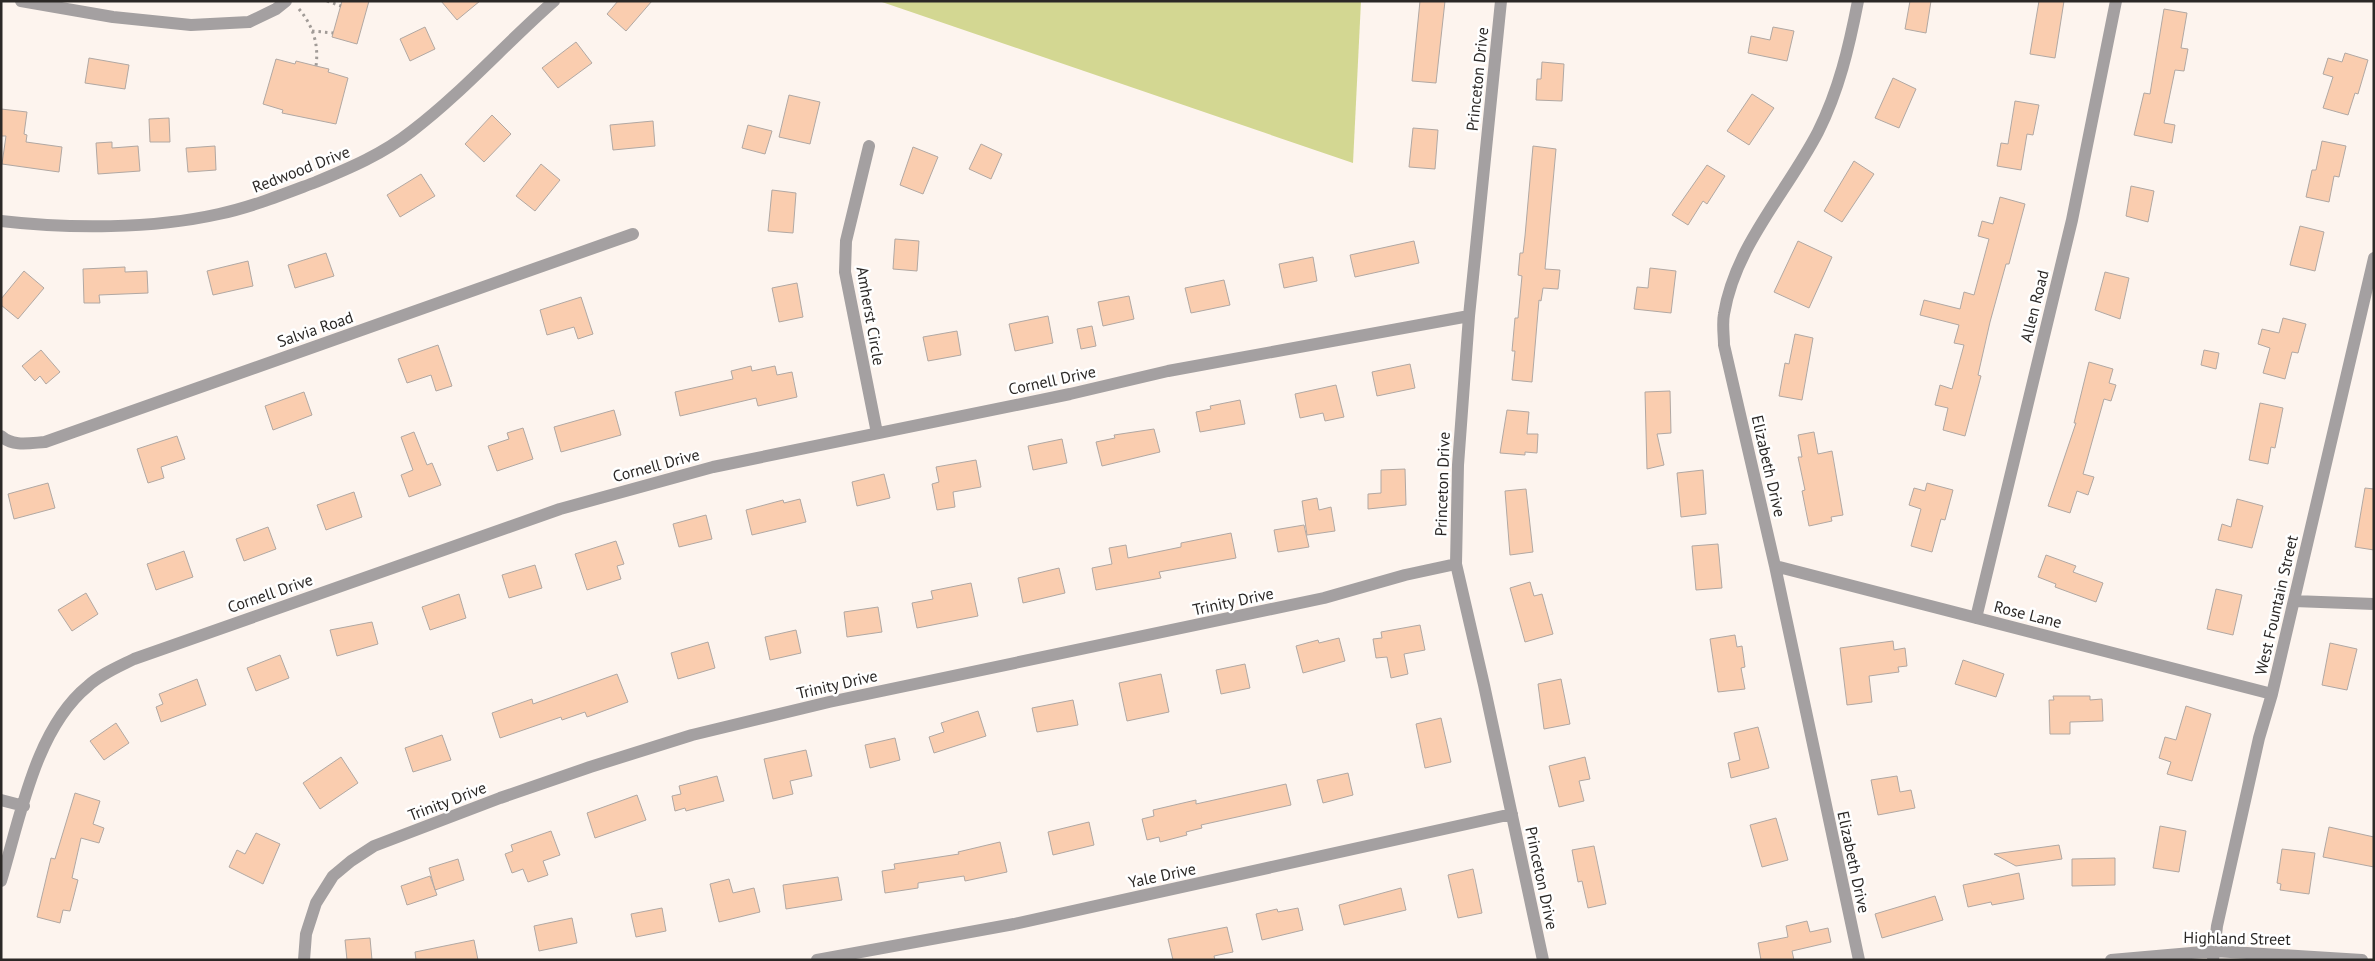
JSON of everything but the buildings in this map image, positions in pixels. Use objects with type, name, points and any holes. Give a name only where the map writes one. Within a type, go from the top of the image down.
[{"type":"street","points":[[21,1],[113,17],[191,24],[238,24],[250,22],[292,4]]},
{"type":"street","name":"Redwood Drive","points":[[1,220],[46,225],[172,223],[228,212],[288,193],[359,164],[382,152],[412,132],[443,106],[554,1]]},
{"type":"street","name":"Princeton Drive","points":[[1501,1],[1469,316],[1458,465],[1456,564],[1543,960]]},
{"type":"street","name":"Elizabeth Drive","points":[[1858,1],[1845,66],[1829,108],[1818,132],[1738,267],[1723,316],[1724,345],[1775,566],[1859,960]]},
{"type":"street","name":"Allen Road","points":[[1976,618],[2072,220],[2116,1]]},
{"type":"street","name":"Amherst Circle","points":[[869,146],[846,241],[845,272],[877,433]]},
{"type":"street","name":"Salvia Road","points":[[4,438],[18,444],[45,442],[632,234]]},
{"type":"street","name":"West Fountain Street","points":[[2214,955],[2217,926],[2259,738],[2272,694],[2374,258]]},
{"type":"street","name":"Cornell Drive","points":[[1,881],[38,758],[62,714],[96,679],[134,659],[583,502],[713,467],[1168,371],[1469,316]]},
{"type":"street","name":"Trinity Drive","points":[[304,960],[306,934],[316,903],[333,876],[351,861],[382,843],[500,798],[581,770],[698,734],[829,702],[1324,598],[1405,575],[1456,564]]},
{"type":"street","name":"Rose Lane","points":[[1775,566],[2272,694]]},
{"type":"street","points":[[2294,602],[2374,604]]},
{"type":"street","points":[[1,800],[24,806]]},
{"type":"street","name":"Yale Drive","points":[[817,960],[1014,924],[1512,814]]},
{"type":"street","name":"Highland Street","points":[[2111,960],[2214,955],[2362,960]]},
{"type":"path","points":[[327,1],[341,6]]},
{"type":"path","points":[[292,4],[310,23],[318,51],[316,66]]},
{"type":"path","points":[[312,31],[334,32]]},
{"type":"green space","points":[[879,1],[1361,1],[1353,163]]}]
